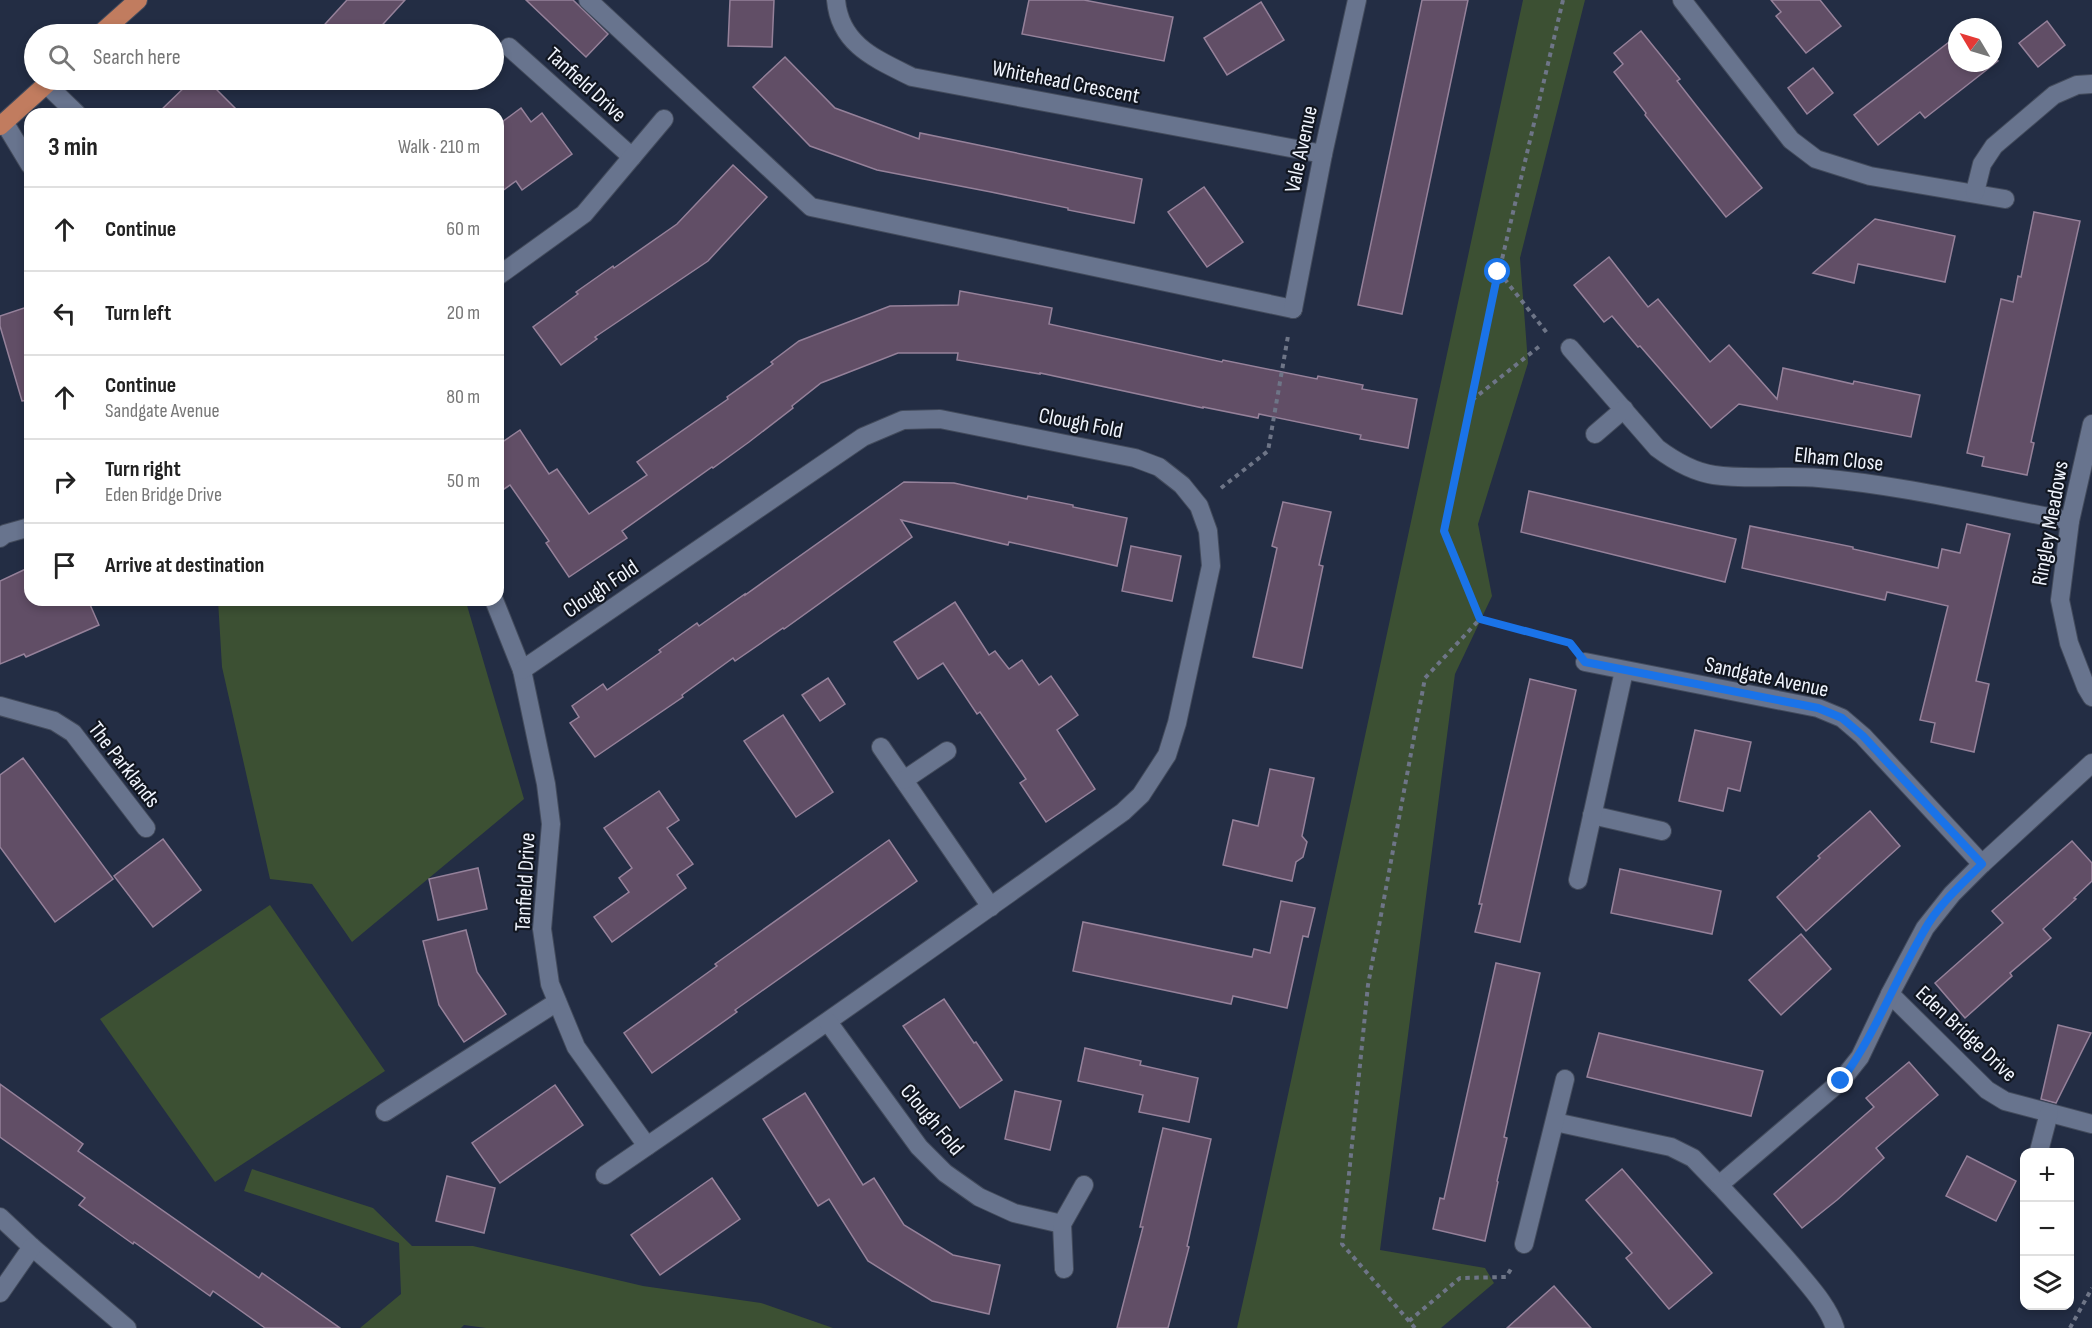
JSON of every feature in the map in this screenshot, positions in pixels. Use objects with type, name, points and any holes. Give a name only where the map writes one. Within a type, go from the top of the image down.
[{"type":"main road","points":[[111,24],[138,0]]},
{"type":"main road","points":[[2,124],[40,90]]},
{"type":"street","points":[[588,0],[811,207],[1293,309]]},
{"type":"street","name":"Whitehead Crescent","points":[[836,0],[844,31],[872,56],[912,76],[1323,154]]},
{"type":"street","name":"Vale Avenue","points":[[1293,309],[1323,154],[1357,0]]},
{"type":"street","points":[[1682,0],[1791,140],[1816,159],[1870,176],[1975,192],[2005,199]]},
{"type":"street","name":"Tanfield Drive","points":[[509,47],[632,157]]},
{"type":"street","points":[[1975,192],[1982,164],[1994,146],[2054,95],[2077,85],[2092,84]]},
{"type":"street","points":[[56,90],[72,108]]},
{"type":"street","name":"Tanfield Drive","points":[[504,272],[584,214],[664,119]]},
{"type":"street","points":[[2,124],[24,156]]},
{"type":"street","name":"Elham Close","points":[[1570,348],[1657,448],[1671,459],[1713,475],[1818,477],[1866,483],[2070,521]]},
{"type":"street","points":[[1594,434],[1624,409]]},
{"type":"street","name":"Clough Fold","points":[[522,670],[863,437],[903,420],[940,419],[1135,458],[1159,467],[1182,485],[1199,506],[1208,531],[1211,566],[1177,723],[1167,755],[1141,795],[1123,812],[991,907],[605,1175]]},
{"type":"street","name":"Ringley Meadows","points":[[2092,424],[2070,521],[2060,600],[2069,643],[2092,697]]},
{"type":"street","points":[[0,538],[5,534],[24,529]]},
{"type":"street","name":"Tanfield Drive","points":[[496,606],[522,670],[546,784],[551,824],[542,929],[550,984],[576,1047],[647,1146]]},
{"type":"street","name":"Sandgate Avenue","points":[[1585,662],[1818,708],[1842,718],[1863,736],[1982,864]]},
{"type":"street","points":[[1578,880],[1624,671]]},
{"type":"street","name":"The Parklands","points":[[0,706],[54,721],[73,733],[146,828]]},
{"type":"street","points":[[881,747],[991,907]]},
{"type":"street","points":[[904,780],[947,751]]},
{"type":"street","name":"Eden Bridge Drive","points":[[1719,1185],[1841,1081],[1860,1057],[1925,928],[1952,894],[1982,864],[2092,763]]},
{"type":"street","points":[[1592,815],[1662,831]]},
{"type":"street","name":"Eden Bridge Drive","points":[[1890,994],[1988,1090],[2005,1101],[2092,1124]]},
{"type":"street","points":[[385,1112],[557,1002]]},
{"type":"street","name":"Clough Fold","points":[[828,1022],[919,1148],[945,1173],[979,1197],[1014,1214],[1062,1224]]},
{"type":"street","points":[[1524,1244],[1565,1079]]},
{"type":"street","points":[[2040,1148],[2049,1113]]},
{"type":"street","points":[[1555,1122],[1671,1147],[1693,1158],[1813,1290],[1832,1318],[1835,1328]]},
{"type":"street","points":[[1064,1269],[1062,1224],[1084,1185]]},
{"type":"street","points":[[0,1217],[127,1328]]},
{"type":"street","points":[[0,1293],[32,1247]]},
{"type":"path","points":[[1480,619],[1444,531],[1498,272],[1563,0]]},
{"type":"path","points":[[1498,272],[1551,337],[1570,348]]},
{"type":"path","points":[[1199,506],[1268,451],[1293,309]]},
{"type":"path","points":[[1471,401],[1551,337]]},
{"type":"path","points":[[1480,619],[1570,643],[1585,662]]},
{"type":"path","points":[[1415,1328],[1342,1244],[1368,985],[1425,678],[1480,619]]},
{"type":"path","points":[[1409,1322],[1461,1278],[1506,1277],[1524,1244]]},
{"type":"path","points":[[2070,1328],[2092,1288]]},
{"type":"green space","points":[[1523,0],[1585,0],[1520,258],[1528,363],[1478,524],[1492,596],[1455,674],[1380,1250],[1485,1268],[1494,1283],[1441,1328],[1237,1328],[1257,1239]]},
{"type":"green space","points":[[218,606],[467,606],[524,799],[352,942],[312,884],[270,879],[222,667]]},
{"type":"green space","points":[[270,905],[385,1071],[215,1182],[100,1019]]},
{"type":"green space","points":[[252,1169],[373,1208],[412,1246],[473,1246],[643,1286],[761,1303],[833,1328],[486,1328],[464,1325],[461,1328],[360,1328],[401,1294],[399,1243],[244,1191]]},
{"type":"building","points":[[347,0],[405,0],[383,24],[325,24]]},
{"type":"building","points":[[526,0],[573,0],[608,34],[586,57]]},
{"type":"building","points":[[730,0],[774,0],[772,47],[728,46]]},
{"type":"building","points":[[1029,0],[1084,0],[1173,17],[1164,61],[1022,34]]},
{"type":"building","points":[[1422,0],[1468,0],[1402,314],[1358,305]]},
{"type":"building","points":[[1771,0],[1820,0],[1841,26],[1806,53],[1776,16],[1781,12]]},
{"type":"building","points":[[1261,2],[1284,40],[1227,75],[1204,38]]},
{"type":"building","points":[[2047,21],[2065,45],[2038,67],[2019,43]]},
{"type":"building","points":[[1641,31],[1680,79],[1677,81],[1762,188],[1726,217],[1614,72],[1623,64],[1614,53]]},
{"type":"building","points":[[1948,43],[1948,72],[1984,72],[1925,118],[1920,112],[1878,145],[1854,115]]},
{"type":"building","points":[[785,57],[835,108],[919,139],[920,133],[1142,179],[1134,223],[877,170],[810,146],[753,87]]},
{"type":"building","points":[[1813,68],[1833,93],[1807,114],[1788,88]]},
{"type":"building","points":[[182,90],[217,90],[235,108],[163,108]]},
{"type":"building","points":[[521,108],[531,122],[542,113],[572,154],[522,190],[516,181],[504,190],[504,121]]},
{"type":"building","points":[[733,165],[767,197],[708,261],[595,337],[597,339],[561,365],[533,327],[578,294],[576,292],[677,224]]},
{"type":"building","points":[[1204,187],[1243,242],[1207,267],[1168,212]]},
{"type":"building","points":[[2034,212],[2080,221],[2031,442],[2034,443],[2027,475],[1982,466],[1984,457],[1967,453],[2001,299],[2013,302],[2018,276],[2021,277]]},
{"type":"building","points":[[1875,219],[1955,236],[1945,282],[1858,264],[1854,283],[1813,273]]},
{"type":"building","points":[[1609,257],[1648,307],[1658,299],[1710,362],[1729,345],[1777,399],[1783,368],[1853,384],[1854,381],[1920,395],[1911,437],[1739,404],[1711,428],[1612,316],[1604,322],[1574,285]]},
{"type":"building","points":[[960,291],[1052,308],[1049,324],[1222,362],[1223,360],[1317,379],[1318,376],[1363,385],[1362,389],[1417,399],[1408,448],[1360,439],[1361,435],[1259,414],[1258,418],[1040,373],[957,360],[958,353],[898,353],[821,383],[749,442],[622,531],[627,538],[569,577],[546,543],[549,541],[510,485],[504,489],[504,441],[520,430],[549,474],[557,469],[589,514],[647,475],[637,462],[728,399],[727,397],[773,364],[771,362],[799,341],[890,306],[958,305]]},
{"type":"building","points":[[24,308],[24,401],[22,401],[0,326],[0,316]]},
{"type":"building","points":[[904,482],[954,483],[1027,499],[1028,496],[1073,505],[1073,507],[1127,518],[1117,566],[1009,542],[1008,545],[901,520],[912,537],[784,629],[735,661],[733,658],[682,695],[683,697],[595,757],[570,723],[579,717],[572,706],[603,684],[607,690],[697,623],[699,626],[745,595]]},
{"type":"building","points":[[1529,491],[1736,539],[1725,582],[1521,532]]},
{"type":"building","points":[[1283,502],[1331,512],[1319,565],[1323,566],[1302,668],[1253,657],[1277,548],[1272,546]]},
{"type":"building","points":[[1967,524],[2010,534],[1976,681],[1989,684],[1974,752],[1931,742],[1935,723],[1920,720],[1948,606],[1887,592],[1885,600],[1742,568],[1750,526],[1853,547],[1853,549],[1938,568],[1942,549],[1960,553]]},
{"type":"building","points":[[1131,546],[1181,556],[1172,601],[1122,591]]},
{"type":"building","points":[[24,570],[24,606],[91,606],[99,625],[26,657],[24,654],[0,664],[0,581]]},
{"type":"building","points":[[955,602],[989,655],[995,651],[1009,669],[1022,660],[1039,685],[1051,676],[1078,715],[1057,730],[1095,789],[1046,822],[1020,783],[1026,779],[980,712],[977,714],[943,663],[918,679],[894,642]]},
{"type":"building","points":[[828,678],[845,704],[820,721],[802,695]]},
{"type":"building","points":[[1530,679],[1576,690],[1520,942],[1475,932],[1482,904],[1479,904]]},
{"type":"building","points":[[783,715],[833,792],[796,817],[744,741]]},
{"type":"building","points":[[1695,730],[1751,742],[1740,791],[1728,788],[1723,811],[1679,801]]},
{"type":"building","points":[[23,758],[113,879],[55,922],[0,847],[0,775]]},
{"type":"building","points":[[1270,769],[1314,778],[1302,836],[1307,842],[1303,857],[1296,862],[1292,881],[1223,865],[1233,820],[1258,826]]},
{"type":"building","points":[[659,791],[679,820],[667,828],[693,864],[677,875],[686,888],[612,942],[594,917],[629,892],[619,878],[632,868],[604,828]]},
{"type":"building","points":[[1870,811],[1900,846],[1806,931],[1777,897],[1820,858],[1818,856]]},
{"type":"building","points":[[163,839],[201,890],[153,927],[114,876]]},
{"type":"building","points":[[889,840],[917,881],[735,1010],[737,1012],[652,1073],[624,1033],[717,966],[715,964]]},
{"type":"building","points":[[2072,841],[2092,863],[2092,881],[2043,929],[2051,938],[2010,973],[2012,976],[1965,1018],[1935,983],[2003,923],[1992,911]]},
{"type":"building","points":[[478,868],[487,909],[438,920],[429,879]]},
{"type":"building","points":[[1620,869],[1721,891],[1712,934],[1611,913]]},
{"type":"building","points":[[1281,901],[1315,908],[1308,937],[1303,936],[1287,1008],[1233,996],[1231,1004],[1073,971],[1083,922],[1252,957],[1254,949],[1270,953]]},
{"type":"building","points":[[466,930],[477,972],[506,1014],[464,1042],[439,1005],[423,941]]},
{"type":"building","points":[[1801,934],[1831,969],[1781,1015],[1749,980]]},
{"type":"building","points":[[1496,963],[1540,973],[1504,1137],[1507,1138],[1485,1241],[1433,1229],[1440,1198],[1444,1199]]},
{"type":"building","points":[[944,999],[1002,1080],[960,1108],[903,1026]]},
{"type":"building","points":[[2058,1025],[2091,1033],[2056,1103],[2041,1099]]},
{"type":"building","points":[[1599,1033],[1763,1071],[1751,1116],[1587,1077]]},
{"type":"building","points":[[1085,1048],[1141,1061],[1140,1065],[1198,1078],[1189,1122],[1139,1112],[1143,1095],[1078,1081]]},
{"type":"building","points":[[1909,1062],[1938,1095],[1876,1148],[1884,1158],[1802,1228],[1774,1194],[1874,1107],[1866,1098]]},
{"type":"building","points":[[0,1084],[83,1144],[78,1151],[259,1278],[262,1273],[340,1328],[265,1328],[213,1291],[210,1296],[134,1242],[133,1244],[79,1205],[85,1198],[0,1137]]},
{"type":"building","points":[[555,1085],[583,1125],[500,1183],[472,1143]]},
{"type":"building","points":[[1015,1091],[1061,1101],[1050,1150],[1005,1139]]},
{"type":"building","points":[[805,1093],[863,1185],[874,1178],[904,1225],[953,1255],[1000,1265],[989,1314],[932,1301],[868,1261],[829,1199],[818,1206],[763,1119]]},
{"type":"building","points":[[1163,1128],[1211,1139],[1187,1246],[1189,1247],[1168,1328],[1117,1328],[1143,1227],[1140,1227]]},
{"type":"building","points":[[1967,1156],[2016,1181],[1996,1221],[1946,1196]]},
{"type":"building","points":[[1622,1169],[1712,1273],[1669,1309],[1626,1258],[1632,1253],[1586,1200]]},
{"type":"building","points":[[447,1176],[495,1188],[484,1233],[436,1221]]},
{"type":"building","points":[[712,1178],[740,1219],[660,1275],[631,1235]]},
{"type":"building","points":[[1554,1286],[1591,1328],[1507,1328]]},
{"type":"route","points":[[1498,272],[1444,531],[1480,619],[1570,643],[1585,662],[1818,708],[1842,718],[1863,736],[1982,864],[1952,894],[1925,928],[1860,1057],[1841,1081]]}]
